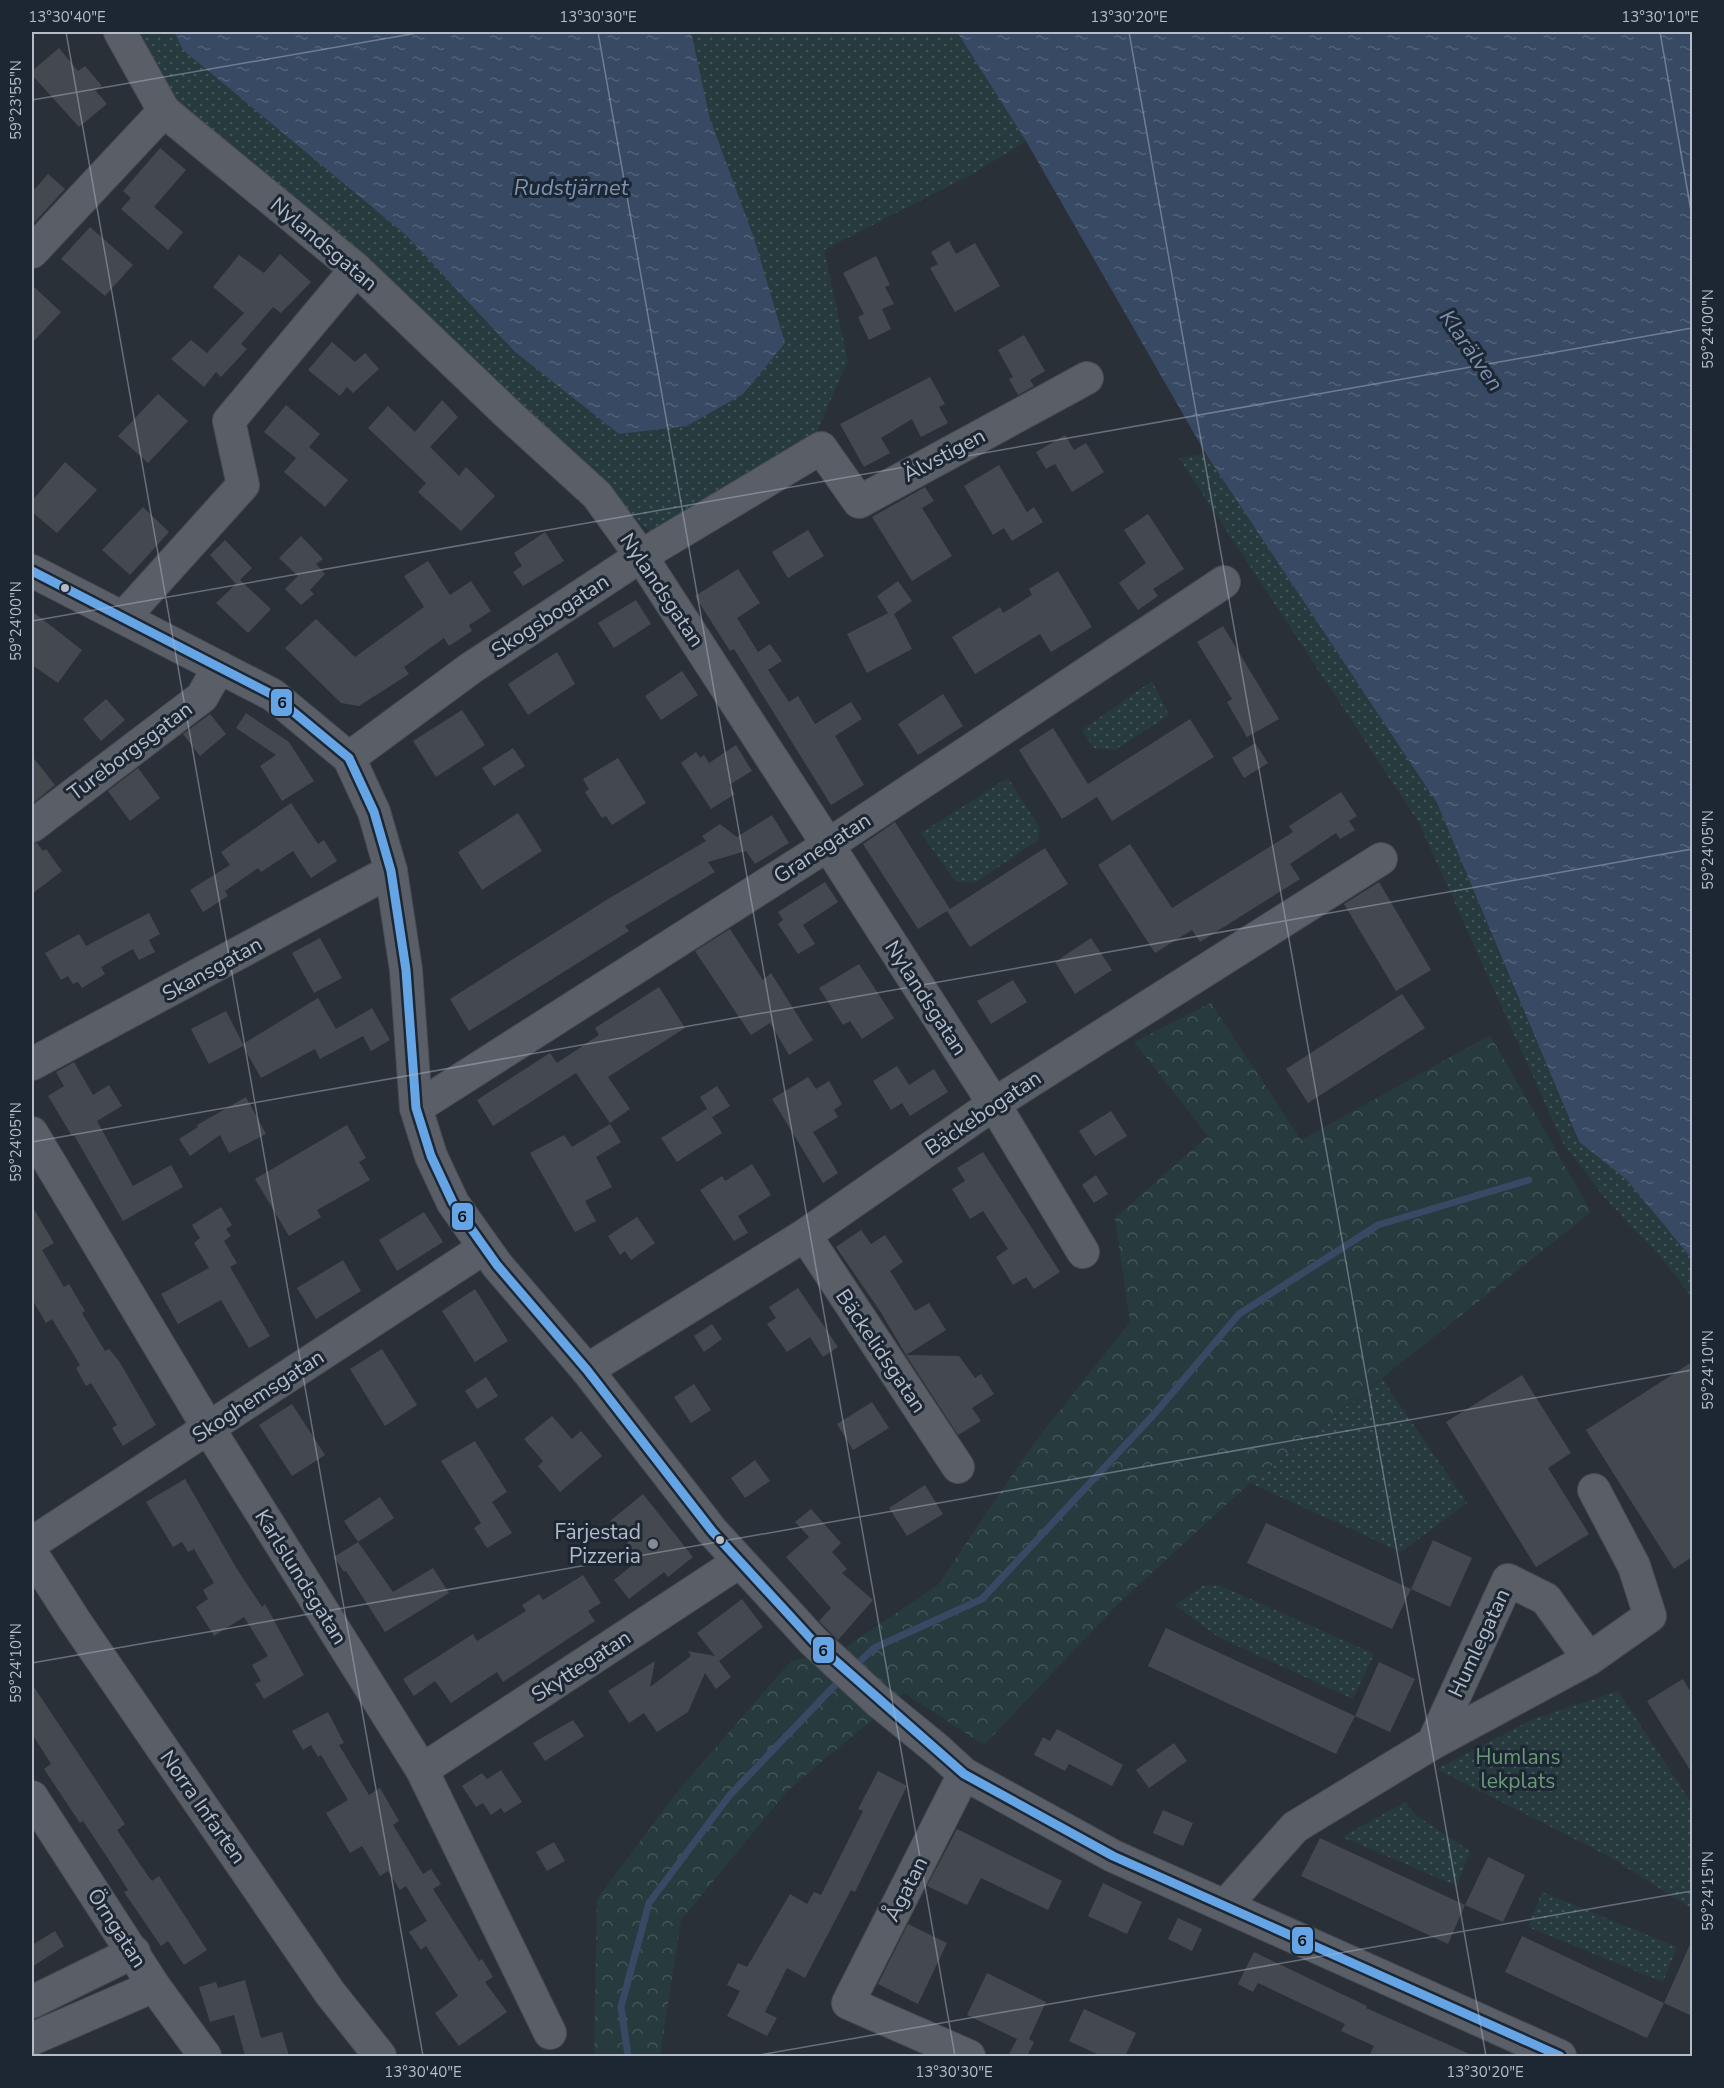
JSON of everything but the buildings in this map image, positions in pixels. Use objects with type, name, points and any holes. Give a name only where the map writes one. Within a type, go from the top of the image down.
[{"type":"street","name":"Nylandsgatan","points":[[120,32],[164,111],[356,268],[509,415],[597,495],[641,556],[828,845],[994,1104],[1083,1252]]},
{"type":"street","points":[[34,243],[164,111]]},
{"type":"street","points":[[124,617],[243,485],[229,421],[356,268]]},
{"type":"street","name":"Älvstigen","points":[[821,448],[859,502],[1087,378]]},
{"type":"street","name":"Skogsbogatan","points":[[349,758],[471,668],[641,556],[821,448]]},
{"type":"street","points":[[32,571],[273,695],[349,758],[374,812],[391,872],[406,970],[416,1108],[431,1156],[453,1203],[484,1248],[587,1370],[739,1562],[813,1641],[878,1701],[964,1774],[1113,1856],[1225,1906],[1519,2048],[1560,2056]]},
{"type":"street","name":"Granegatan","points":[[416,1108],[828,845],[1224,582]]},
{"type":"street","name":"Tureborgsgatan","points":[[32,826],[202,697],[219,667]]},
{"type":"street","name":"Bäckebogatan","points":[[587,1370],[805,1235],[994,1104],[1381,859]]},
{"type":"street","name":"Skansgatan","points":[[32,1064],[391,872]]},
{"type":"street","name":"Karlslundsgatan","points":[[32,1133],[208,1429],[422,1770],[550,2033]]},
{"type":"street","name":"Bäckelidsgatan","points":[[805,1235],[958,1467]]},
{"type":"street","name":"Skoghemsgatan","points":[[32,1543],[484,1248]]},
{"type":"street","points":[[1589,1659],[1650,1616],[1634,1566],[1594,1490]]},
{"type":"street","name":"Norra Infarten","points":[[32,1554],[75,1621],[330,1993],[380,2056]]},
{"type":"street","name":"Skyttegatan","points":[[422,1770],[739,1562]]},
{"type":"street","name":"Humlegatan","points":[[1225,1906],[1294,1827],[1433,1743],[1589,1659],[1546,1599],[1508,1580],[1433,1743]]},
{"type":"street","name":"Ågatan","points":[[964,1774],[848,2003],[969,2056]]},
{"type":"street","name":"Örngatan","points":[[32,1797],[154,1986],[205,2056]]},
{"type":"street","points":[[32,2002],[134,1952]]},
{"type":"street","points":[[32,2039],[154,1986]]},
{"type":"green space","points":[[135,32],[957,32],[1026,141],[974,173],[824,250],[848,361],[817,431],[652,534],[432,323],[175,102]]},
{"type":"green space","points":[[1206,454],[1437,803],[1578,1142],[1626,1179],[1692,1259],[1692,1297],[1658,1254],[1604,1197],[1563,1143],[1419,823],[1179,458]]},
{"type":"green space","points":[[1152,681],[1169,715],[1115,750],[1094,748],[1082,730]]},
{"type":"green space","points":[[1008,778],[1039,827],[1038,840],[975,883],[955,881],[921,833]]},
{"type":"green space","points":[[1211,1003],[1301,1140],[1490,1035],[1591,1212],[1250,1483],[1121,1601],[984,1745],[904,1693],[788,1790],[681,1920],[660,2056],[594,2056],[597,1899],[678,1791],[791,1661],[843,1649],[938,1585],[1031,1447],[1130,1322],[1115,1218],[1208,1136],[1134,1042]]},
{"type":"green space","points":[[1382,1379],[1467,1503],[1401,1552],[1250,1483]]},
{"type":"green space","points":[[1219,1585],[1374,1654],[1353,1699],[1218,1637],[1175,1605],[1203,1586]]},
{"type":"green space","name":"Humlans lekplats","points":[[1618,1691],[1692,1804],[1692,1909],[1612,1858],[1437,1769],[1533,1719]]},
{"type":"green space","points":[[1405,1802],[1417,1816],[1470,1851],[1457,1886],[1342,1837]]},
{"type":"green space","points":[[1542,1892],[1677,1947],[1663,1982],[1528,1927]]},
{"type":"water","name":"Rudstjärnet","points":[[174,32],[691,32],[710,119],[754,238],[785,343],[743,394],[687,426],[619,434],[514,351],[407,236],[183,50]]},
{"type":"water","name":"Klarälven","points":[[957,32],[1692,32],[1692,1259],[1626,1179],[1579,1142],[1437,803],[1206,454],[1026,141]]},
{"type":"waterway","points":[[854,1667],[874,1648],[982,1599],[1157,1411],[1239,1314],[1378,1225],[1529,1180]]},
{"type":"waterway","points":[[628,2056],[621,2007],[649,1903],[729,1796],[841,1679]]},
{"type":"transit line","name":"6","points":[[32,571],[273,695],[349,758],[374,812],[391,871],[406,970],[416,1108],[431,1156],[453,1203],[497,1265],[587,1370],[712,1531],[813,1641],[964,1774],[1113,1856],[1560,2056]]},
{"type":"place","name":"Färjestad Pizzeria","points":[[653,1544]]}]
